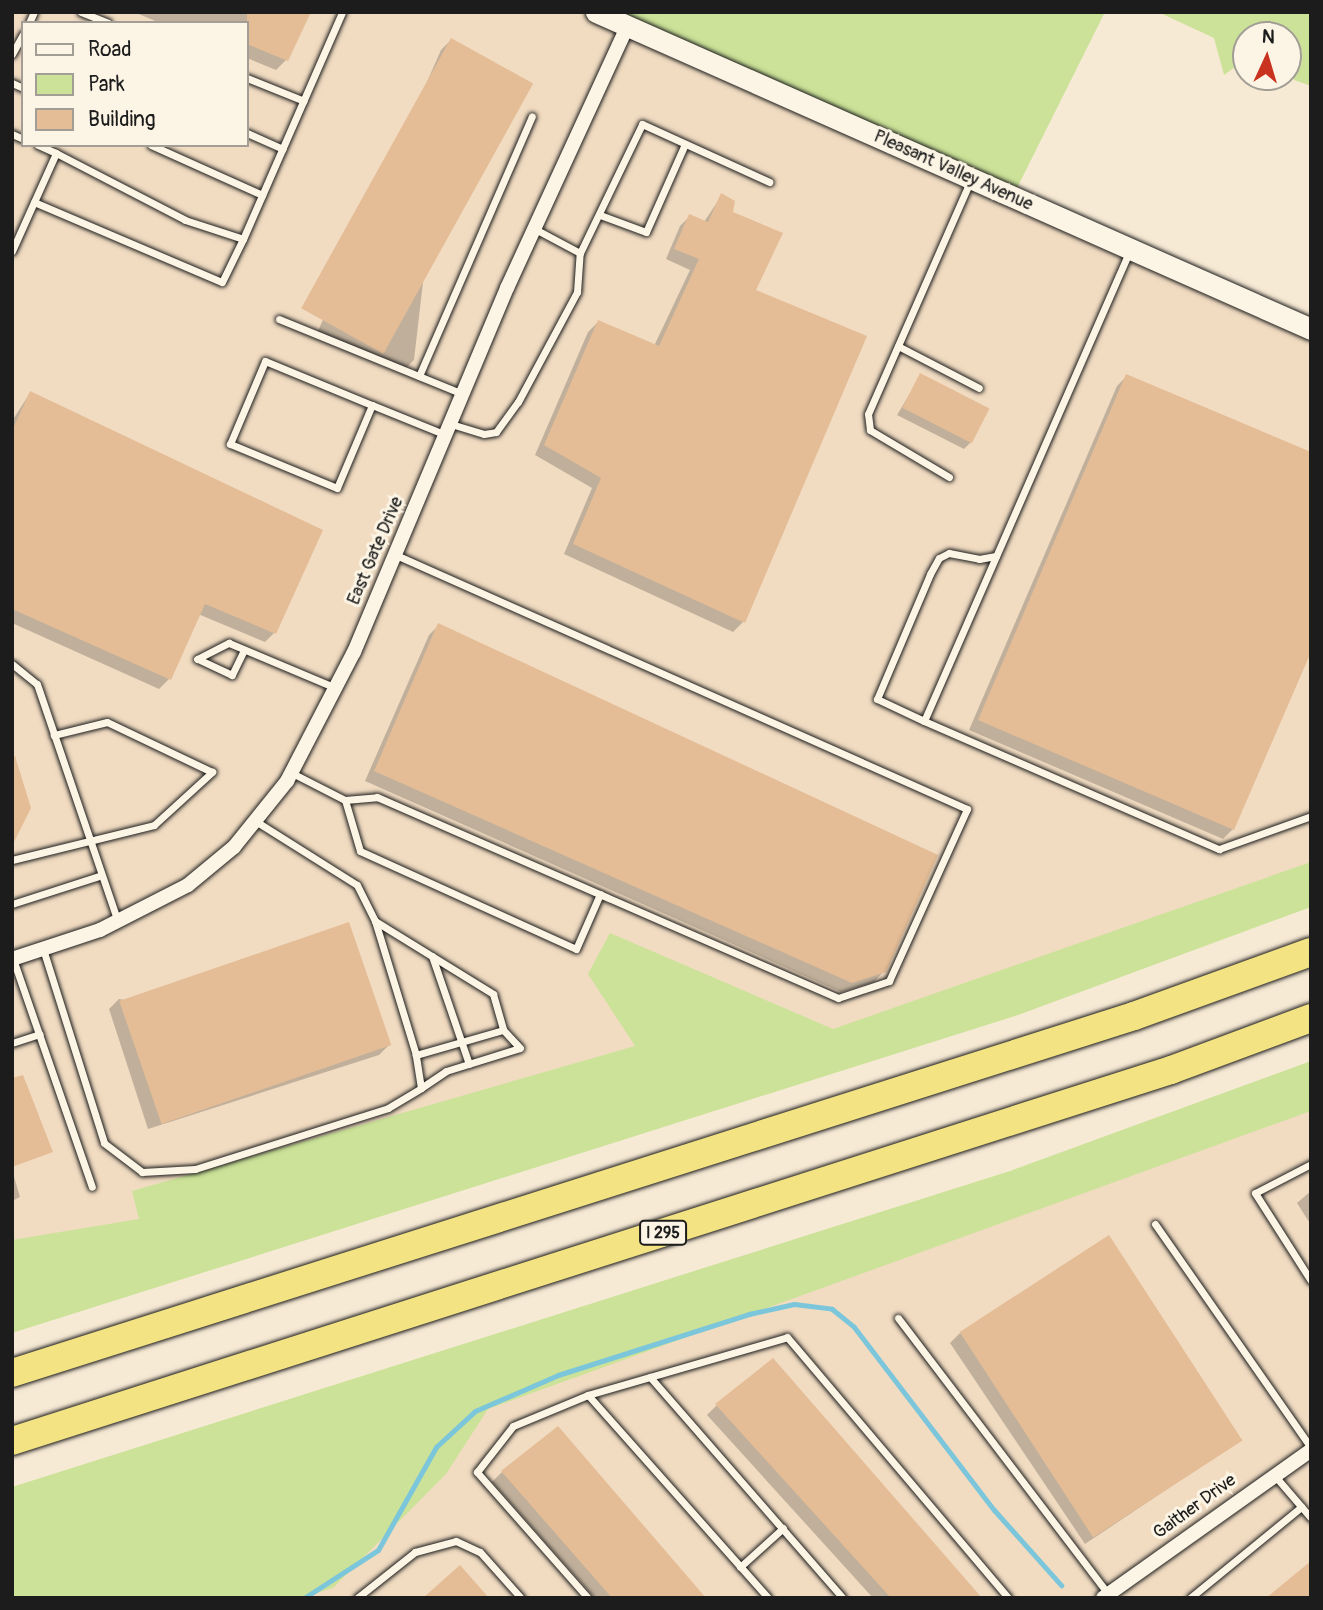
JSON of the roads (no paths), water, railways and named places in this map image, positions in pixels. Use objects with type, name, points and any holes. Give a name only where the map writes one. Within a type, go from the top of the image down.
[{"type":"highway","points":[[12,1373],[1134,1016],[1311,952]]},
{"type":"highway","name":"I 295","points":[[12,1441],[1171,1070],[1311,1018]]},
{"type":"street","name":"Pleasant Valley Avenue","points":[[597,12],[1311,329]]},
{"type":"street","name":"East Gate Drive","points":[[13,959],[118,922],[188,885],[257,822],[292,773],[336,689],[535,229],[628,25]]},
{"type":"street","name":"Gaither Drive","points":[[1105,1596],[1274,1474],[1309,1454]]},
{"type":"lane","points":[[81,12],[103,21]]},
{"type":"lane","points":[[34,202],[222,282],[342,12]]},
{"type":"lane","points":[[12,54],[21,38]]},
{"type":"lane","points":[[248,78],[304,100]]},
{"type":"lane","points":[[419,376],[532,116]]},
{"type":"lane","points":[[372,405],[337,488],[230,444],[265,360],[372,405],[449,430],[484,434],[496,432],[518,401],[577,292],[580,253],[642,124],[769,182]]},
{"type":"lane","points":[[248,133],[283,149]]},
{"type":"lane","points":[[600,215],[646,232],[685,144]]},
{"type":"lane","points":[[42,147],[185,220],[243,239]]},
{"type":"lane","points":[[155,147],[262,195]]},
{"type":"lane","points":[[12,251],[56,153]]},
{"type":"lane","points":[[949,477],[870,430],[868,414],[972,178]]},
{"type":"lane","points":[[535,229],[580,253]]},
{"type":"lane","points":[[924,721],[1130,249]]},
{"type":"lane","points":[[279,319],[463,394]]},
{"type":"lane","points":[[898,346],[979,388]]},
{"type":"lane","points":[[996,556],[979,559],[949,553],[939,558],[877,699],[1219,849],[1311,816]]},
{"type":"lane","points":[[292,773],[345,800],[377,797],[838,998],[889,981],[967,809],[396,555]]},
{"type":"lane","points":[[244,650],[232,675],[197,659],[219,645],[244,650],[336,689]]},
{"type":"lane","points":[[12,664],[37,684],[86,838],[118,922]]},
{"type":"lane","points":[[12,860],[86,838],[154,825],[212,772],[107,722],[54,735]]},
{"type":"lane","points":[[345,800],[360,851],[576,949],[600,894]]},
{"type":"lane","points":[[257,822],[357,885],[375,921],[416,1055],[421,1088]]},
{"type":"lane","points":[[12,904],[99,876]]},
{"type":"lane","points":[[43,949],[104,1143],[142,1172],[195,1169],[388,1108],[446,1072],[520,1048],[503,1030],[493,994],[375,921]]},
{"type":"lane","points":[[432,956],[470,1064]]},
{"type":"lane","points":[[13,959],[92,1187]]},
{"type":"lane","points":[[416,1055],[503,1030]]},
{"type":"lane","points":[[12,1043],[40,1034]]},
{"type":"lane","points":[[1311,1164],[1255,1194],[1311,1281]]},
{"type":"lane","points":[[1155,1224],[1309,1454]]},
{"type":"lane","points":[[898,1318],[1105,1596]]},
{"type":"lane","points":[[588,1598],[477,1472],[513,1426],[587,1395],[786,1337],[1008,1598]]},
{"type":"lane","points":[[650,1377],[843,1598]]},
{"type":"lane","points":[[587,1395],[768,1598]]},
{"type":"lane","points":[[1274,1474],[1311,1518]]},
{"type":"lane","points":[[1190,1598],[1301,1507]]},
{"type":"lane","points":[[740,1567],[783,1528]]},
{"type":"lane","points":[[356,1598],[415,1552],[456,1541],[480,1552],[521,1598]]},
{"type":"waterway","points":[[304,1598],[378,1550],[436,1447],[475,1411],[558,1375],[749,1314],[794,1304],[832,1309],[854,1327],[994,1510],[1061,1585]]}]
